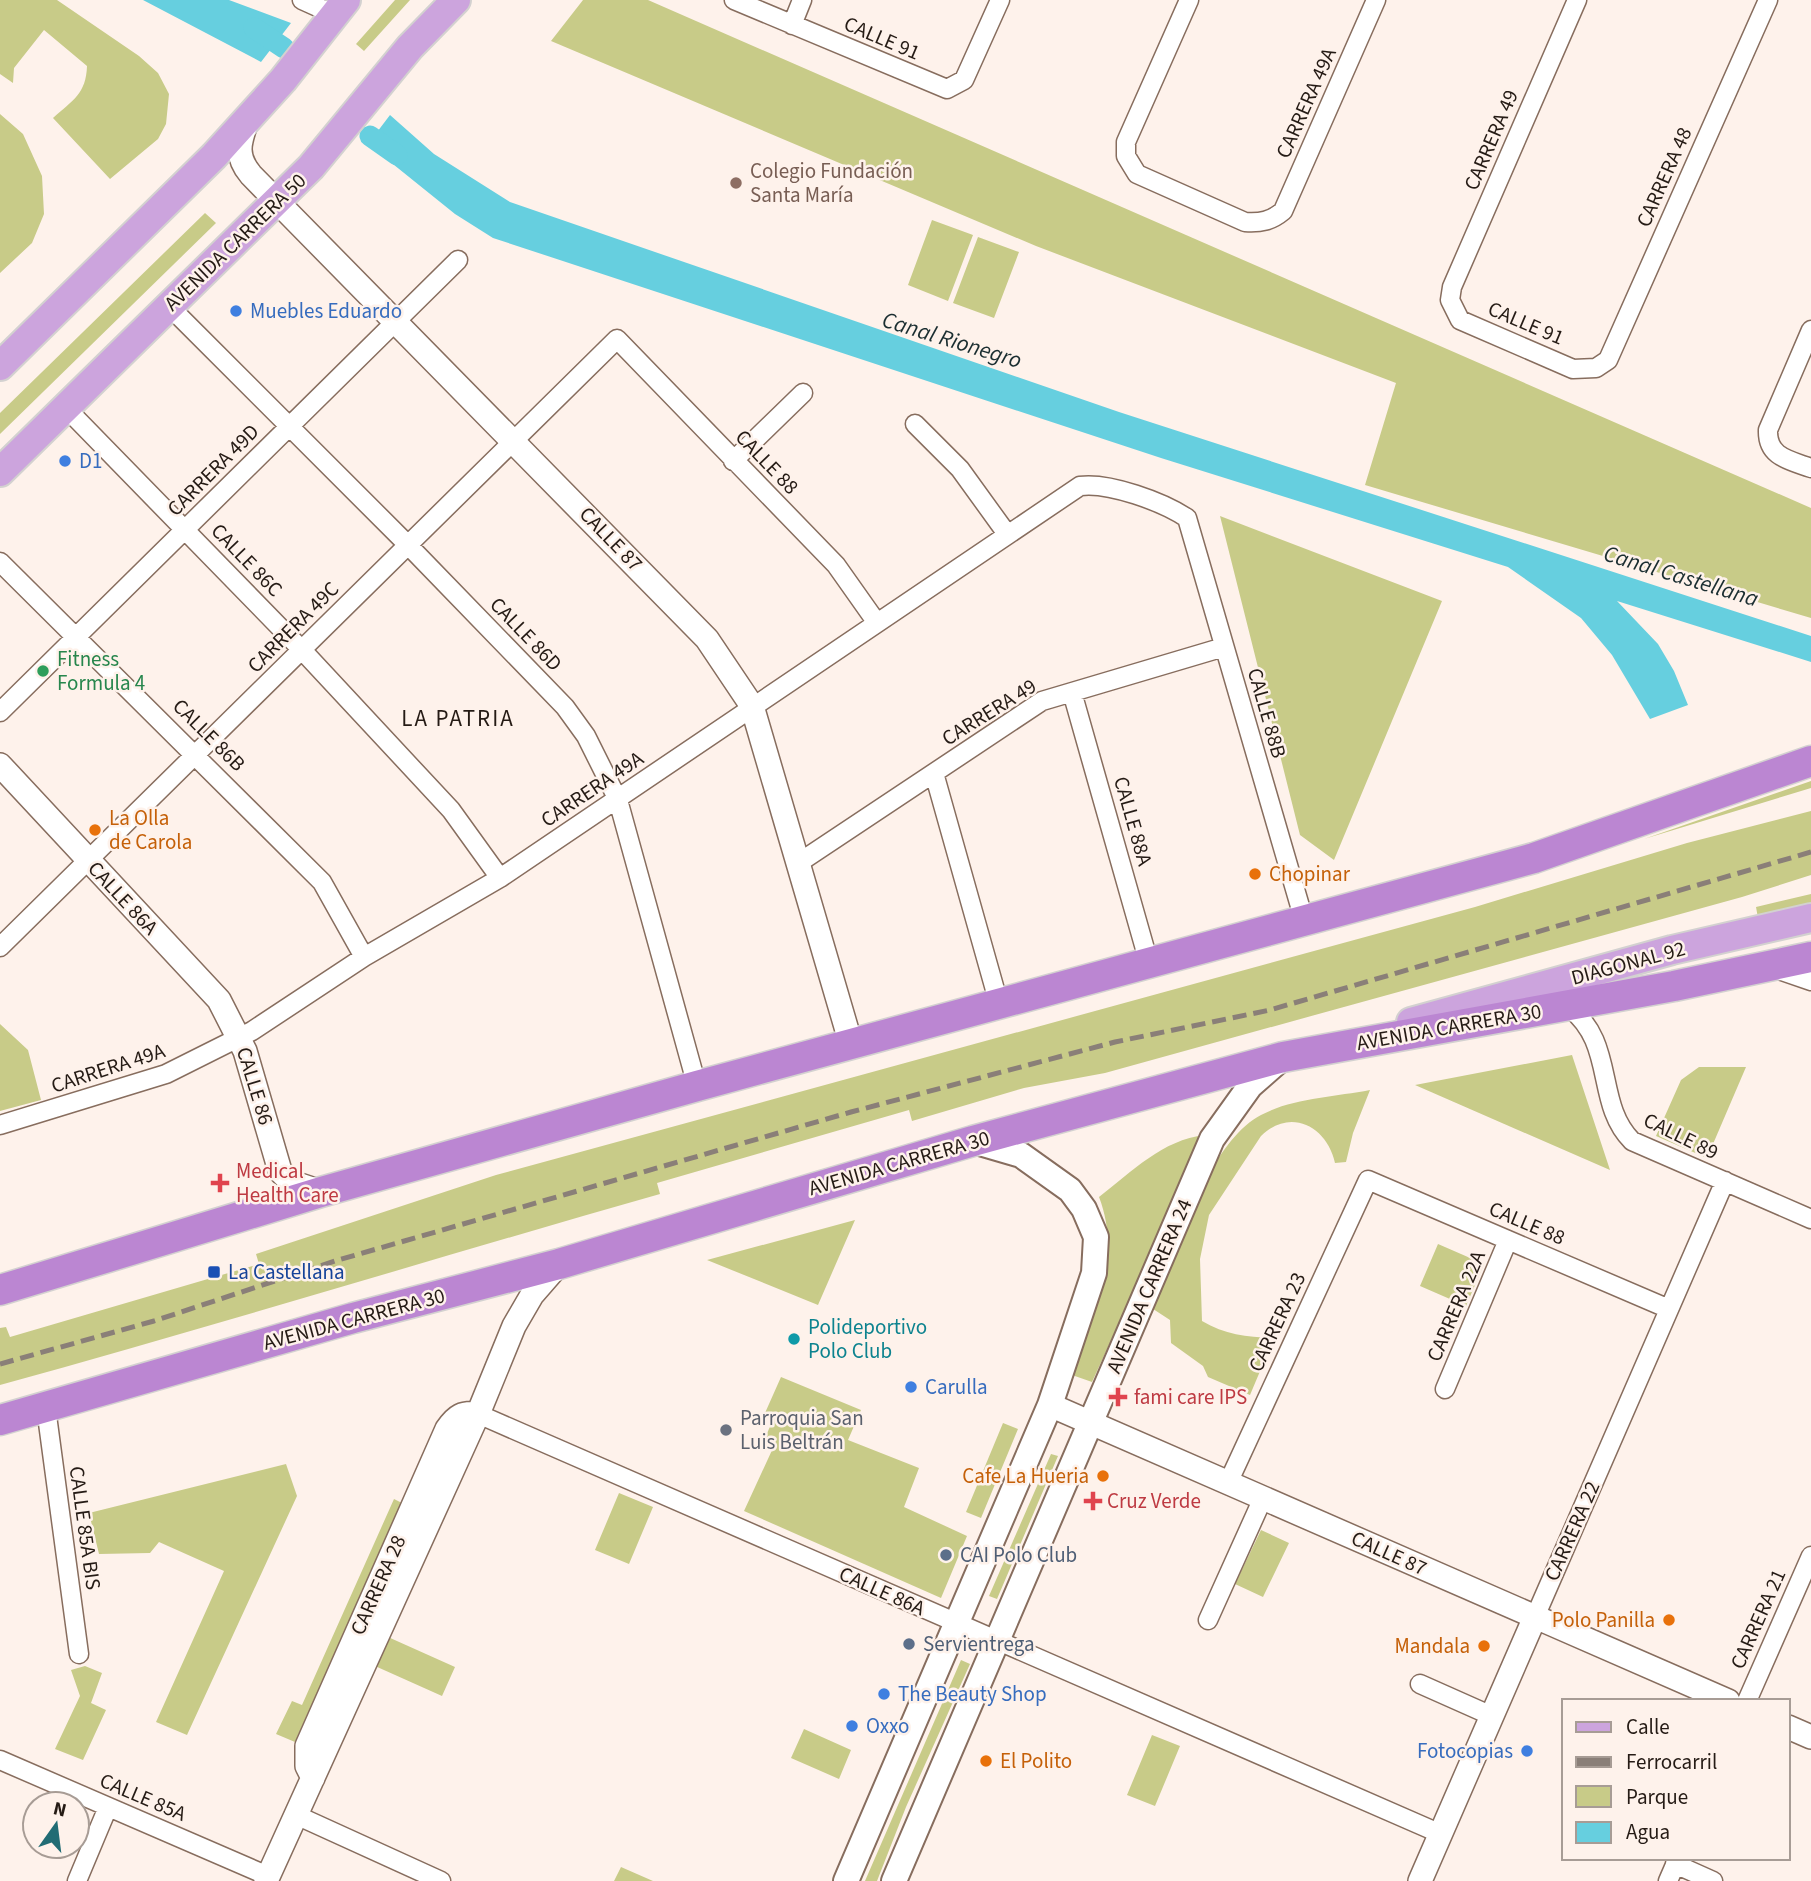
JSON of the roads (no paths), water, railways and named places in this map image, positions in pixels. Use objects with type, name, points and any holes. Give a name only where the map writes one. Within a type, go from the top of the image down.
[{"type":"highway","points":[[0,1290],[321,1192],[1576,845],[1811,763]]},
{"type":"highway","name":"AVENIDA CARRERA 30","points":[[0,1420],[353,1318],[559,1264],[973,1141],[1283,1057],[1567,1006],[1811,957]]},
{"type":"main road","name":"AVENIDA CARRERA 50","points":[[0,472],[277,202],[343,131],[410,47],[456,0]]},
{"type":"main road","points":[[0,366],[247,121],[340,7]]},
{"type":"main road","name":"DIAGONAL 92","points":[[1283,1057],[1672,950],[1811,918]]},
{"type":"main road","name":"AVENIDA CARRERA 24","points":[[894,1881],[1213,1139],[1251,1086],[1283,1057]]},
{"type":"main road","points":[[846,1881],[958,1624],[1049,1405],[1094,1273],[1096,1237],[1084,1209],[1056,1178],[1021,1155],[973,1141]]},
{"type":"street","points":[[302,0],[340,7]]},
{"type":"street","name":"CALLE 91","points":[[734,0],[936,86],[955,87],[969,71],[1000,0]]},
{"type":"street","points":[[792,26],[802,0]]},
{"type":"street","name":"CARRERA 49A","points":[[1189,0],[1126,142],[1126,156],[1137,174],[1245,222],[1273,220],[1283,211],[1376,0]]},
{"type":"street","name":"CARRERA 49","points":[[1450,300],[1452,287],[1577,0]]},
{"type":"street","name":"CARRERA 48","points":[[1596,368],[1608,359],[1768,0]]},
{"type":"street","name":"CALLE 87","points":[[247,121],[239,146],[239,156],[251,175],[707,639],[752,706],[800,862],[851,1044]]},
{"type":"street","name":"CARRERA 49D","points":[[0,712],[458,260]]},
{"type":"street","name":"CALLE 91","points":[[1450,300],[1460,320],[1573,369],[1596,368]]},
{"type":"street","name":"CALLE 86D","points":[[169,306],[408,545],[565,707],[586,736],[618,800],[697,1086]]},
{"type":"street","points":[[1811,330],[1768,430],[1767,444],[1774,454],[1811,468]]},
{"type":"street","name":"CARRERA 49C","points":[[0,947],[617,339]]},
{"type":"street","name":"CALLE 88","points":[[617,339],[836,565],[877,623]]},
{"type":"street","points":[[733,461],[803,393]]},
{"type":"street","name":"CALLE 86C","points":[[65,407],[302,650],[451,810],[500,878]]},
{"type":"street","points":[[915,424],[960,469],[1007,534]]},
{"type":"street","name":"CARRERA 49A","points":[[0,1125],[166,1074],[240,1037],[364,957],[500,878],[1080,486],[1091,484],[1117,489],[1187,518]]},
{"type":"street","name":"CALLE 88B","points":[[1187,518],[1304,920]]},
{"type":"street","name":"CALLE 86B","points":[[0,562],[322,882],[364,957]]},
{"type":"street","name":"CARRERA 49","points":[[800,862],[1042,701],[1224,647]]},
{"type":"street","name":"CALLE 88A","points":[[1072,692],[1149,963]]},
{"type":"street","name":"CALLE 86A","points":[[0,765],[219,1000],[240,1037]]},
{"type":"street","points":[[934,773],[999,1004]]},
{"type":"street","points":[[1770,967],[1811,981]]},
{"type":"street","name":"CALLE 89","points":[[1567,1006],[1585,1021],[1596,1041],[1616,1118],[1622,1131],[1648,1149],[1811,1219]]},
{"type":"street","name":"CALLE 86","points":[[240,1037],[280,1171],[291,1182],[321,1192]]},
{"type":"street","name":"CALLE 88","points":[[1368,1180],[1669,1309]]},
{"type":"street","name":"CARRERA 23","points":[[1228,1483],[1368,1180]]},
{"type":"street","name":"CARRERA 22","points":[[1420,1881],[1725,1181]]},
{"type":"street","name":"CARRERA 22A","points":[[1445,1389],[1508,1240]]},
{"type":"street","points":[[478,1414],[517,1320],[532,1295],[559,1264]]},
{"type":"street","name":"CALLE 87","points":[[1049,1405],[1723,1699]]},
{"type":"street","name":"CALLE 85A BIS","points":[[46,1408],[79,1654]]},
{"type":"street","name":"CARRERA 28","points":[[267,1879],[313,1778],[305,1756],[307,1745],[447,1429],[454,1418],[465,1412],[478,1414]]},
{"type":"street","name":"CALLE 86A","points":[[478,1414],[1441,1834]]},
{"type":"street","points":[[1208,1620],[1263,1498]]},
{"type":"street","name":"CARRERA 21","points":[[1748,1699],[1811,1556]]},
{"type":"street","points":[[1420,1684],[1492,1716]]},
{"type":"street","points":[[1790,1728],[1811,1737]]},
{"type":"street","name":"CALLE 85A","points":[[0,1760],[267,1879]]},
{"type":"street","points":[[77,1881],[108,1807]]},
{"type":"street","points":[[296,1815],[441,1881]]},
{"type":"street","points":[[1674,1868],[1713,1881]]},
{"type":"water","points":[[143,0],[229,0],[291,23],[261,62]]},
{"type":"water","points":[[390,115],[434,154],[510,202],[1119,412],[1811,636],[1811,662],[1617,601],[1658,644],[1674,671],[1688,705],[1650,719],[1612,655],[1581,618],[1508,567],[1161,458],[493,238],[455,214],[368,144]]},
{"type":"waterway","name":"Canal Rionegro","points":[[254,28],[284,48]]},
{"type":"waterway","name":"Canal Rionegro","points":[[370,136],[397,155]]},
{"type":"railway","points":[[0,1364],[154,1321],[335,1261],[851,1112],[1115,1042],[1270,1010],[1811,852]]},
{"type":"place","name":"Colegio Fundación Santa María","points":[[736,183]]},
{"type":"place","name":"Muebles Eduardo","points":[[236,311]]},
{"type":"place","name":"D1","points":[[65,461]]},
{"type":"place","name":"Fitness Formula 4","points":[[43,671]]},
{"type":"place","name":"La Olla de Carola","points":[[95,830]]},
{"type":"place","name":"Chopinar","points":[[1255,874]]},
{"type":"place","name":"Medical Health Care","points":[[220,1183]]},
{"type":"place","name":"La Castellana","points":[[214,1272]]},
{"type":"place","name":"Polideportivo Polo Club","points":[[794,1339]]},
{"type":"place","name":"Carulla","points":[[911,1387]]},
{"type":"place","name":"fami care IPS","points":[[1118,1397]]},
{"type":"place","name":"Parroquia San Luis Beltrán","points":[[726,1430]]},
{"type":"place","name":"Cafe La Hueria","points":[[1103,1476]]},
{"type":"place","name":"Cruz Verde","points":[[1093,1501]]},
{"type":"place","name":"CAI Polo Club","points":[[946,1555]]},
{"type":"place","name":"Polo Panilla","points":[[1669,1620]]},
{"type":"place","name":"Servientrega","points":[[909,1644]]},
{"type":"place","name":"Mandala","points":[[1484,1646]]},
{"type":"place","name":"The Beauty Shop","points":[[884,1694]]},
{"type":"place","name":"Oxxo","points":[[852,1726]]},
{"type":"place","name":"Fotocopias","points":[[1527,1751]]},
{"type":"place","name":"El Polito","points":[[986,1761]]},
{"type":"district","name":"LA PATRIA","points":[[458,718]]},
{"type":"water label","name":"Canal Castellana","points":[[1681,576]]}]
